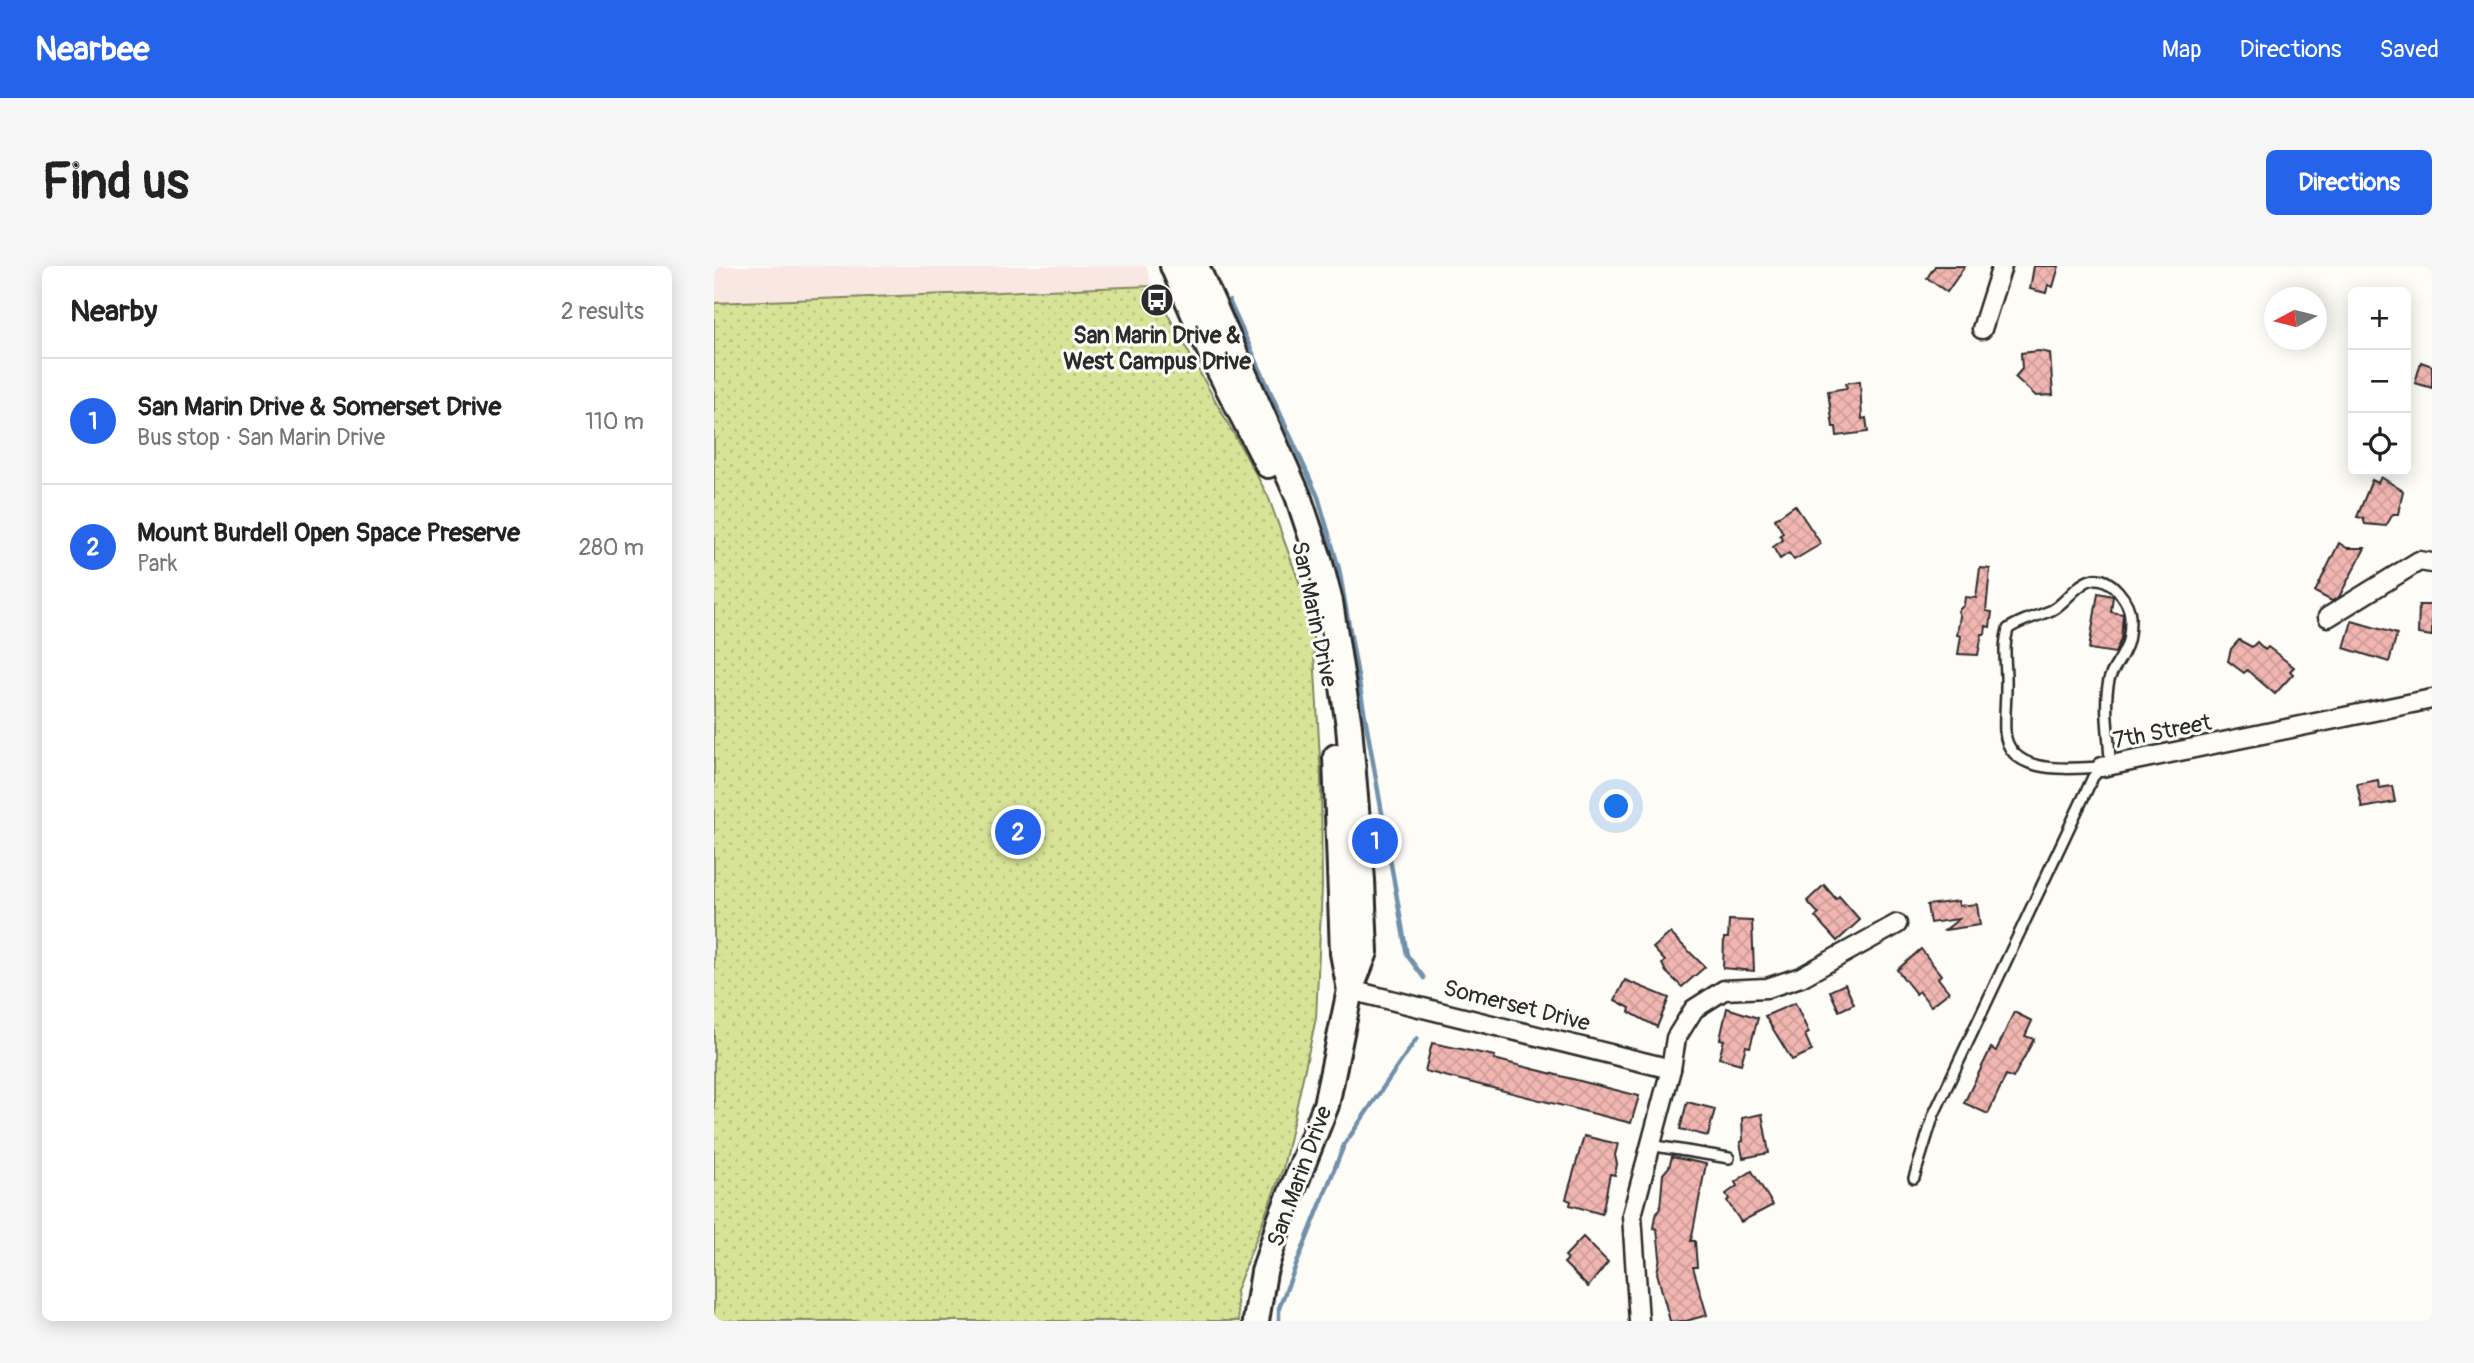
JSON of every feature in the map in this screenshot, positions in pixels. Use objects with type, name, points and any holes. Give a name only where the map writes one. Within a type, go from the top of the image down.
[{"type":"main road","name":"San Marin Drive","points":[[1173,266],[1213,358],[1290,509],[1309,566],[1325,642],[1335,722],[1343,953],[1350,990]]},
{"type":"main road","name":"San Marin Drive","points":[[1196,266],[1298,496],[1330,602],[1349,726],[1362,892],[1365,952],[1350,990],[1326,1105],[1280,1221],[1264,1272],[1256,1321]]},
{"type":"street","points":[[1982,329],[2002,266]]},
{"type":"street","points":[[2328,617],[2419,561],[2432,563]]},
{"type":"street","name":"7th Street","points":[[2106,766],[2432,699]]},
{"type":"street","points":[[1639,1321],[1632,1215],[1671,1069],[1676,1038],[1694,1009],[1724,990],[1767,988],[1801,977],[1897,924]]},
{"type":"street","name":"Somerset Drive","points":[[1350,990],[1671,1069]]},
{"type":"lane","points":[[2093,580],[2106,582],[2115,588],[2127,602],[2131,617],[2126,649],[2109,678],[2106,766],[2048,769],[2030,764],[2012,750],[2005,735],[2007,685],[2003,645],[2008,629],[2022,620],[2055,609],[2075,588],[2093,580]]},
{"type":"lane","name":"7th Street","points":[[1914,1178],[1934,1114],[1992,988],[2093,777],[2106,766]]},
{"type":"lane","points":[[1649,1145],[1729,1158]]},
{"type":"shaded area","points":[[714,266],[1146,266],[1152,286],[714,303]]},
{"type":"green space","points":[[1152,286],[1268,496],[1312,618],[1321,776],[1322,887],[1316,1018],[1283,1168],[1236,1291],[1239,1321],[714,1321],[714,303]]},
{"type":"building","points":[[1935,266],[1965,266],[1947,292],[1927,278]]},
{"type":"building","points":[[2034,266],[2059,266],[2053,287],[2048,285],[2046,293],[2030,289]]},
{"type":"building","points":[[2021,353],[2050,353],[2053,395],[2036,396],[2015,377],[2022,369]]},
{"type":"building","points":[[2421,362],[2432,366],[2432,388],[2415,383]]},
{"type":"building","points":[[1860,381],[1862,419],[1866,418],[1868,432],[1837,436],[1836,427],[1833,427],[1828,391],[1847,388],[1846,383]]},
{"type":"building","points":[[2381,477],[2403,491],[2398,514],[2393,514],[2386,526],[2365,524],[2363,518],[2357,517],[2372,480],[2378,483]]},
{"type":"building","points":[[1795,505],[1821,544],[1794,560],[1789,553],[1780,559],[1773,547],[1783,540],[1780,535],[1783,533],[1775,519]]},
{"type":"building","points":[[2339,543],[2347,548],[2365,548],[2339,597],[2332,601],[2315,592]]},
{"type":"building","points":[[1980,568],[1990,569],[1986,611],[1992,612],[1990,627],[1986,626],[1985,634],[1982,634],[1978,655],[1958,654],[1961,636],[1957,635],[1960,616],[1958,611],[1964,605],[1965,597],[1976,598]]},
{"type":"building","points":[[2098,593],[2113,596],[2111,612],[2123,614],[2121,639],[2115,653],[2089,649]]},
{"type":"building","points":[[2419,605],[2432,605],[2432,636],[2418,634]]},
{"type":"building","points":[[2352,621],[2397,634],[2389,662],[2344,648]]},
{"type":"building","points":[[2239,640],[2252,647],[2257,642],[2265,650],[2268,647],[2294,667],[2290,671],[2293,674],[2275,694],[2247,670],[2244,673],[2228,661],[2231,649]]},
{"type":"building","points":[[2378,780],[2379,788],[2392,786],[2395,802],[2362,808],[2357,784]]},
{"type":"building","points":[[1824,885],[1836,899],[1839,896],[1860,920],[1837,941],[1815,917],[1819,914],[1807,901]]},
{"type":"building","points":[[1958,901],[1959,906],[1977,904],[1980,925],[1945,930],[1959,919],[1930,923],[1927,905]]},
{"type":"building","points":[[1729,920],[1752,921],[1754,971],[1723,968],[1724,938],[1728,938]]},
{"type":"building","points":[[1670,933],[1705,967],[1682,987],[1666,972],[1662,964],[1665,961],[1653,948]]},
{"type":"building","points":[[1921,949],[1941,975],[1938,978],[1949,992],[1931,1006],[1919,991],[1916,994],[1897,970]]},
{"type":"building","points":[[1625,980],[1669,998],[1657,1027],[1629,1012],[1630,1008],[1615,1000]]},
{"type":"building","points":[[1845,984],[1854,1004],[1839,1011],[1830,991]]},
{"type":"building","points":[[1795,1003],[1809,1033],[1805,1035],[1812,1051],[1792,1060],[1765,1016]]},
{"type":"building","points":[[1727,1008],[1758,1018],[1750,1047],[1746,1046],[1741,1064],[1719,1058]]},
{"type":"building","points":[[2014,1012],[2032,1021],[2025,1036],[2034,1039],[2013,1078],[2006,1075],[1988,1114],[1964,1103],[1991,1048],[1996,1051]]},
{"type":"building","points":[[1432,1043],[1495,1056],[1494,1059],[1639,1096],[1631,1123],[1425,1071]]},
{"type":"building","points":[[1687,1102],[1715,1109],[1708,1136],[1680,1129]]},
{"type":"building","points":[[1762,1114],[1769,1153],[1743,1158],[1740,1142],[1743,1141],[1742,1118]]},
{"type":"building","points":[[1584,1136],[1618,1144],[1615,1175],[1610,1174],[1602,1214],[1570,1205],[1571,1201],[1566,1199]]},
{"type":"building","points":[[1672,1157],[1706,1164],[1691,1241],[1695,1241],[1697,1267],[1693,1267],[1707,1315],[1686,1321],[1670,1321],[1657,1273],[1660,1257],[1657,1229],[1653,1228],[1660,1208],[1663,1174]]},
{"type":"building","points":[[1752,1171],[1773,1205],[1741,1222],[1727,1201],[1729,1199],[1726,1194],[1737,1186],[1735,1182]]},
{"type":"building","points":[[1583,1237],[1608,1262],[1588,1287],[1564,1263],[1568,1259],[1565,1256]]},
{"type":"waterway","points":[[1229,301],[1318,497],[1339,569],[1407,955],[1424,978]]},
{"type":"waterway","points":[[1279,1321],[1279,1308],[1344,1145],[1417,1038]]},
{"type":"place","name":"San Marin Drive & West Campus Drive","points":[[1157,300]]},
{"type":"place","name":"Mount Burdell Open Space Preserve","points":[[1018,832]]},
{"type":"place","name":"San Marin Drive & Somerset Drive","points":[[1375,841]]}]
